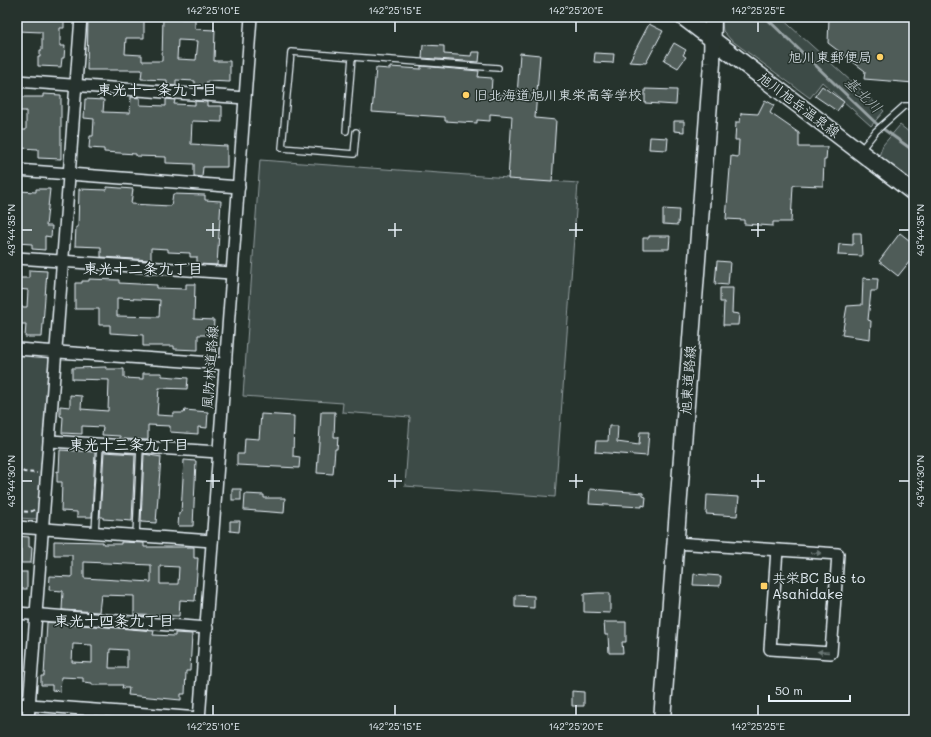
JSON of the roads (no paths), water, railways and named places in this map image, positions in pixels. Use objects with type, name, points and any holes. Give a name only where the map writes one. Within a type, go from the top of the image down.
[{"type":"street","points":[[28,720],[81,17]]},
{"type":"street","name":"風防林道路線","points":[[199,719],[207,628],[218,452],[226,364],[231,273],[239,187],[251,17]]},
{"type":"street","name":"旭川旭岳温泉線","points":[[683,17],[914,193]]},
{"type":"street","name":"旭東道路線","points":[[662,720],[713,40],[713,17]]},
{"type":"street","points":[[17,82],[245,98]]},
{"type":"street","points":[[17,170],[239,187]]},
{"type":"street","points":[[17,258],[231,273]]},
{"type":"street","points":[[17,349],[226,364]]},
{"type":"street","points":[[50,441],[218,452]]},
{"type":"street","points":[[17,527],[212,541]]},
{"type":"street","points":[[676,543],[838,554],[832,653],[770,649],[777,550]]},
{"type":"street","points":[[17,613],[207,628]]},
{"type":"street","points":[[17,704],[199,719]]},
{"type":"lane","points":[[356,132],[354,154],[282,148],[290,52],[498,68]]},
{"type":"lane","points":[[346,132],[352,57]]},
{"type":"lane","points":[[860,151],[876,131],[904,106],[914,106]]},
{"type":"lane","points":[[95,533],[100,445]]},
{"type":"lane","points":[[136,536],[140,447]]},
{"type":"waterway","name":"基北川","points":[[765,17],[879,126],[914,151]]},
{"type":"place","name":"旭川東郵便局","points":[[880,57]]},
{"type":"place","name":"旧北海道旭川東栄高等学校","points":[[466,95]]},
{"type":"place","name":"共栄BC Bus to Asahidake","points":[[764,586]]},
{"type":"district","name":"東光十一条九丁目","points":[[157,90]]},
{"type":"district","name":"東光十二条九丁目","points":[[143,269]]},
{"type":"district","name":"東光十三条九丁目","points":[[129,445]]},
{"type":"district","name":"東光十四条九丁目","points":[[114,621]]}]
